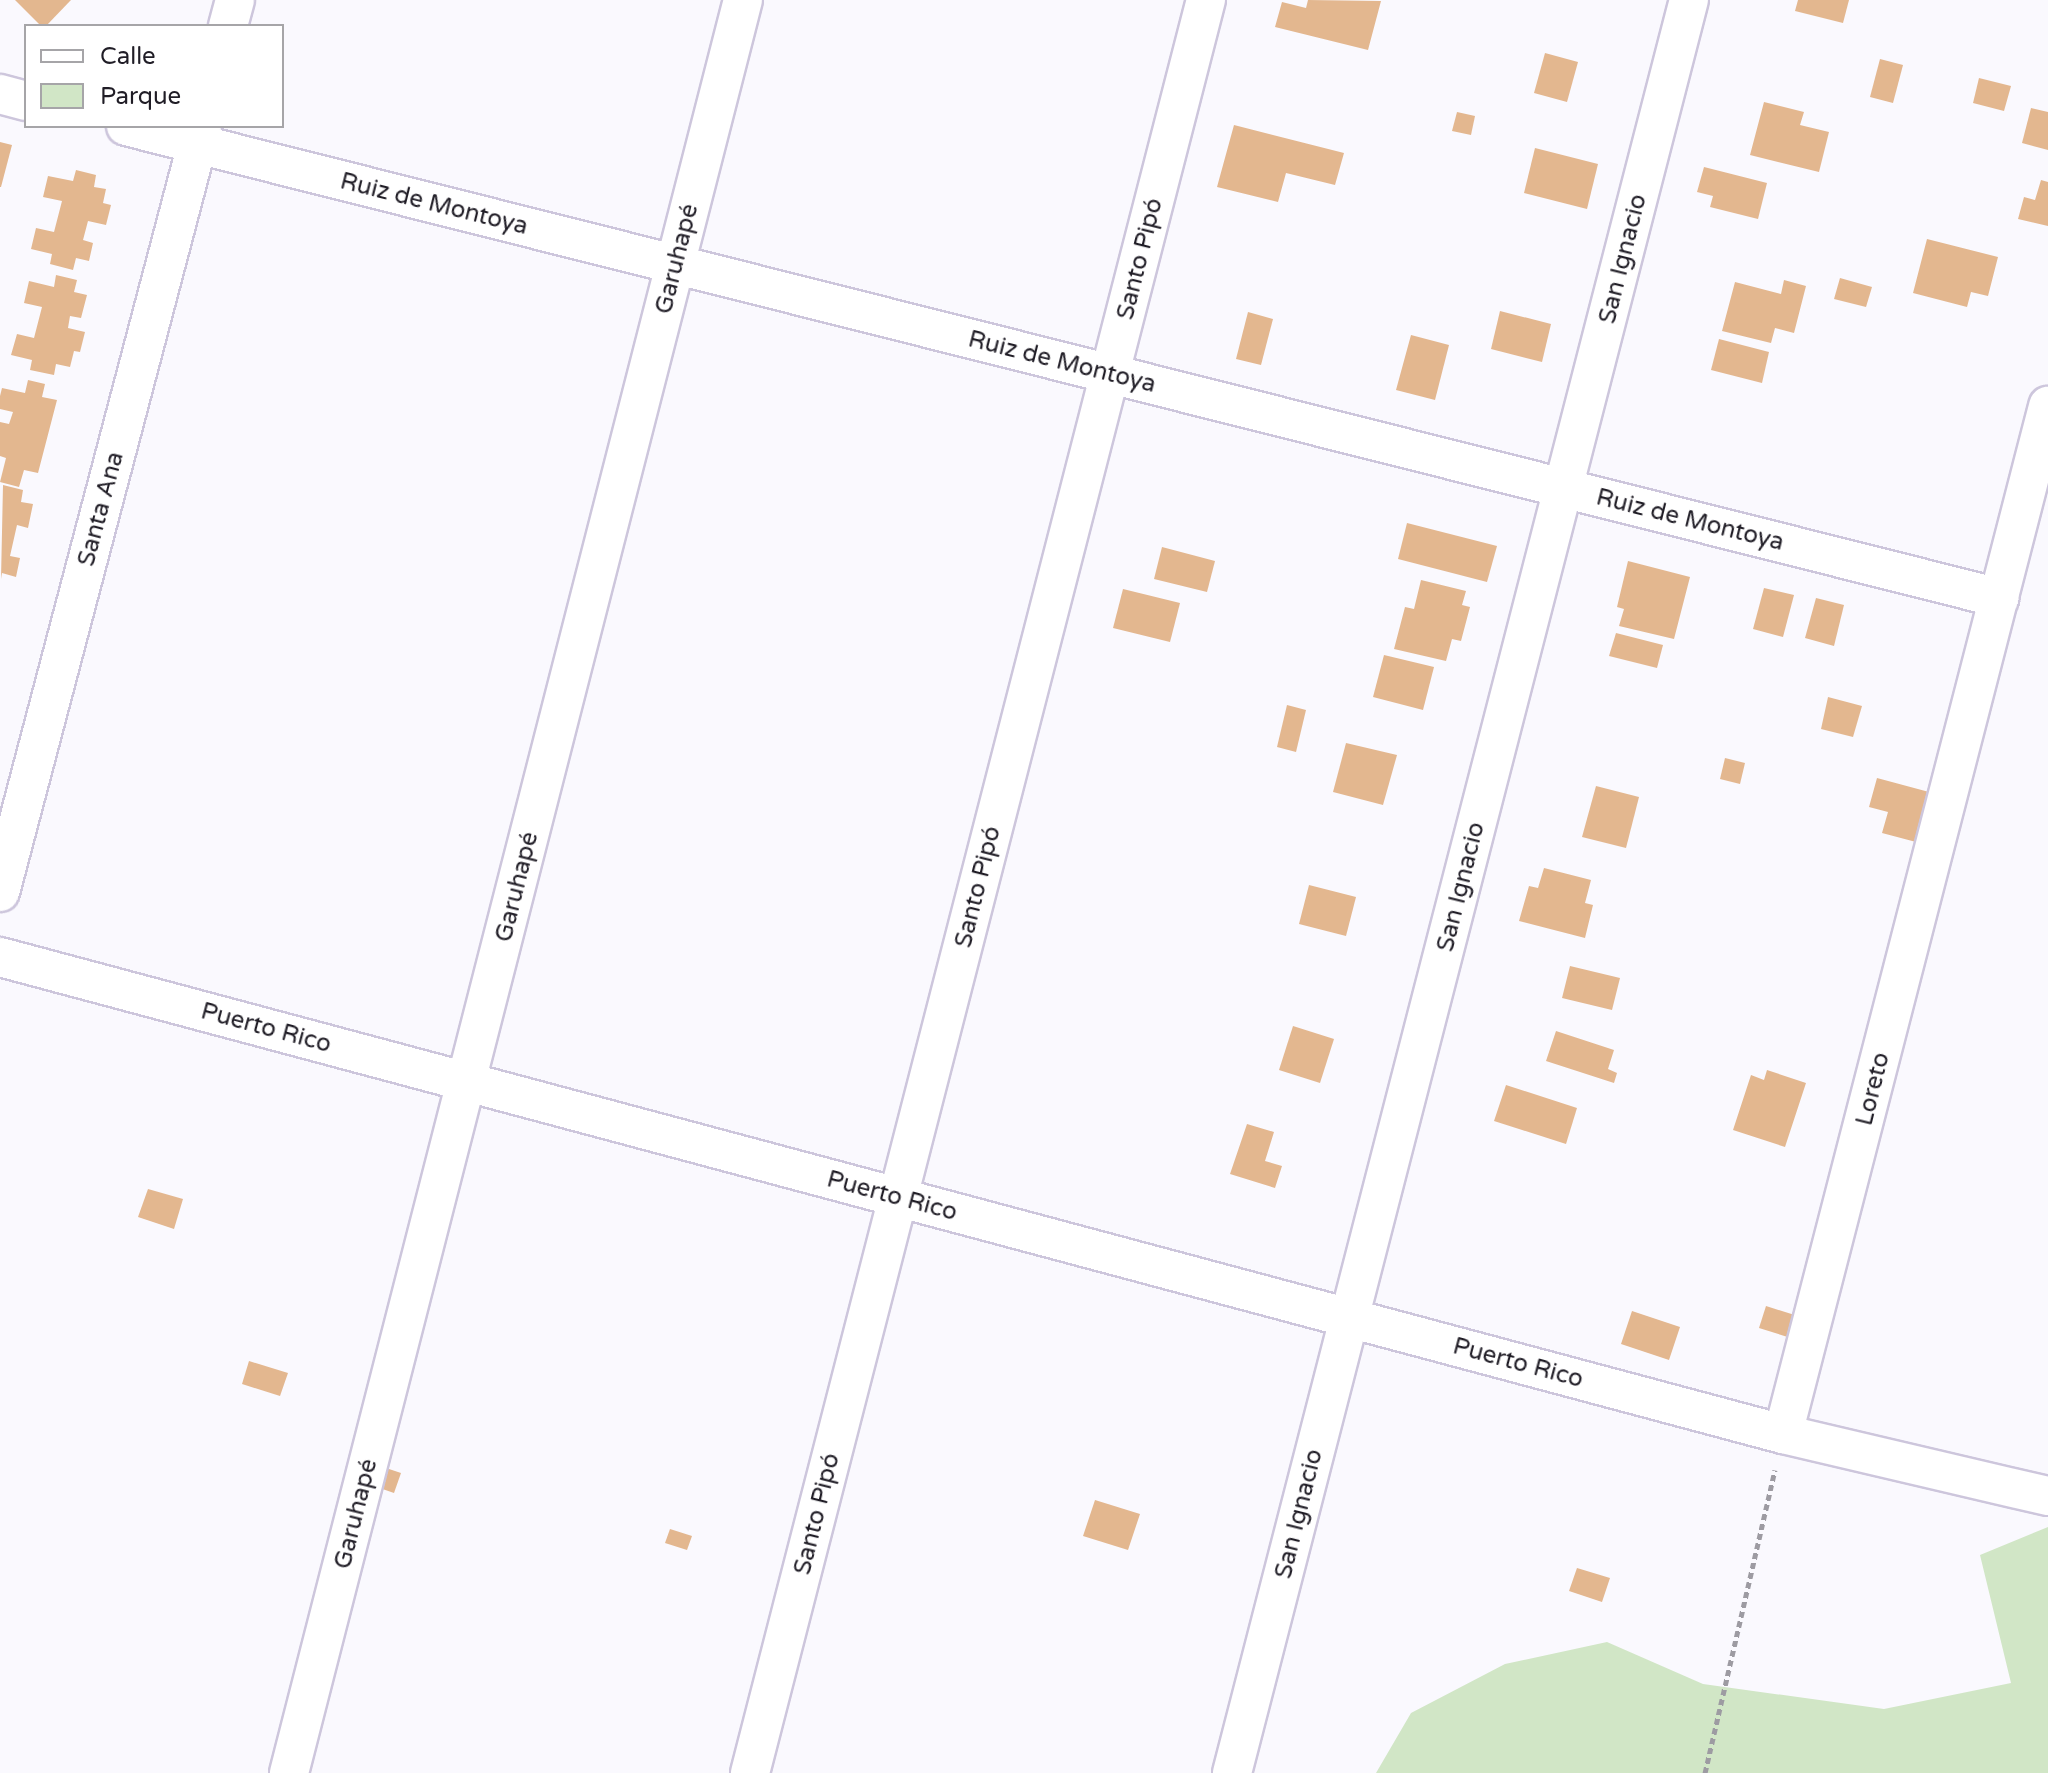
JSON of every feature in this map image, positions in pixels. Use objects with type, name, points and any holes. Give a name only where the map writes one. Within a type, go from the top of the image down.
[{"type":"street","points":[[229,24],[235,0]]},
{"type":"street","name":"Garuhapé","points":[[289,1773],[743,0]]},
{"type":"street","name":"Santo Pipó","points":[[750,1773],[1206,0]]},
{"type":"street","name":"San Ignacio","points":[[1232,1773],[1689,0]]},
{"type":"street","points":[[0,94],[24,100]]},
{"type":"street","name":"Ruiz de Montoya","points":[[142,128],[199,135],[676,265],[1999,598]]},
{"type":"street","name":"Santa Ana","points":[[0,892],[199,135]]},
{"type":"street","name":"Loreto","points":[[1783,1434],[2048,406]]},
{"type":"street","name":"Puerto Rico","points":[[0,957],[1783,1434],[2048,1496]]},
{"type":"path","points":[[1705,1773],[1783,1434]]},
{"type":"green space","points":[[2048,1527],[2048,1773],[1376,1773],[1411,1713],[1505,1664],[1607,1642],[1703,1684],[1884,1709],[2011,1683],[1980,1555]]},
{"type":"building","points":[[15,0],[71,0],[48,24],[39,24]]},
{"type":"building","points":[[1308,0],[1381,1],[1368,50],[1275,27],[1282,2],[1306,8]]},
{"type":"building","points":[[1798,0],[1849,0],[1843,23],[1795,11]]},
{"type":"building","points":[[1545,53],[1578,62],[1567,102],[1534,93]]},
{"type":"building","points":[[1880,59],[1903,65],[1893,103],[1870,97]]},
{"type":"building","points":[[1979,78],[2011,86],[2004,111],[1973,103]]},
{"type":"building","points":[[1764,102],[1804,112],[1800,125],[1829,132],[1819,172],[1750,155]]},
{"type":"building","points":[[2031,108],[2048,112],[2048,150],[2022,143]]},
{"type":"building","points":[[1457,112],[1475,116],[1471,135],[1452,131]]},
{"type":"building","points":[[1234,125],[1344,153],[1335,185],[1286,173],[1278,202],[1217,187]]},
{"type":"building","points":[[0,142],[12,145],[1,187],[0,187]]},
{"type":"building","points":[[1535,148],[1598,164],[1587,209],[1524,193]]},
{"type":"building","points":[[1704,167],[1767,183],[1758,219],[1710,207],[1713,196],[1697,192]]},
{"type":"building","points":[[76,170],[96,175],[94,187],[106,189],[103,203],[111,205],[106,225],[88,221],[83,240],[93,243],[89,261],[76,258],[73,270],[50,264],[52,254],[31,249],[36,228],[54,232],[62,201],[43,197],[48,176],[73,181]]},
{"type":"building","points":[[2041,180],[2048,182],[2048,226],[2018,219],[2024,197],[2035,200]]},
{"type":"building","points":[[1927,239],[1998,257],[1988,296],[1971,292],[1967,307],[1913,293]]},
{"type":"building","points":[[56,275],[77,280],[74,292],[87,295],[81,318],[70,316],[68,328],[85,332],[80,352],[74,351],[70,367],[56,364],[54,375],[30,370],[32,360],[11,355],[17,334],[34,338],[42,307],[24,303],[29,281],[54,287]]},
{"type":"building","points":[[1840,278],[1872,287],[1866,307],[1834,299]]},
{"type":"building","points":[[1784,280],[1806,286],[1794,333],[1775,328],[1771,343],[1722,331],[1735,282],[1781,294]]},
{"type":"building","points":[[1500,311],[1551,324],[1542,362],[1491,349]]},
{"type":"building","points":[[1248,312],[1273,319],[1261,365],[1236,359]]},
{"type":"building","points":[[1411,335],[1449,345],[1435,400],[1396,390]]},
{"type":"building","points":[[1719,339],[1769,352],[1762,383],[1711,370]]},
{"type":"building","points":[[28,380],[45,384],[42,397],[57,400],[38,473],[24,470],[19,487],[0,482],[6,458],[0,456],[0,422],[9,424],[13,412],[0,409],[0,396],[2,388],[25,393]]},
{"type":"building","points":[[3,485],[23,490],[21,502],[33,504],[28,528],[17,525],[10,556],[20,558],[16,577],[2,573],[1,579]]},
{"type":"building","points":[[1407,523],[1497,546],[1487,582],[1398,559]]},
{"type":"building","points":[[1162,547],[1215,561],[1207,592],[1154,579]]},
{"type":"building","points":[[1628,561],[1690,577],[1674,639],[1619,626],[1624,609],[1617,607]]},
{"type":"building","points":[[1421,580],[1466,591],[1462,605],[1470,607],[1461,641],[1452,639],[1446,661],[1394,649],[1405,607],[1414,609]]},
{"type":"building","points":[[1764,588],[1794,595],[1783,637],[1753,629]]},
{"type":"building","points":[[1123,589],[1180,603],[1170,642],[1113,628]]},
{"type":"building","points":[[1816,598],[1844,605],[1834,646],[1805,638]]},
{"type":"building","points":[[1616,633],[1663,645],[1657,668],[1609,656]]},
{"type":"building","points":[[1384,655],[1434,667],[1423,710],[1373,697]]},
{"type":"building","points":[[1828,697],[1862,706],[1853,737],[1821,729]]},
{"type":"building","points":[[1287,705],[1306,710],[1296,752],[1277,747]]},
{"type":"building","points":[[1346,743],[1397,755],[1383,805],[1333,792]]},
{"type":"building","points":[[1725,758],[1745,763],[1740,784],[1720,779]]},
{"type":"building","points":[[1877,778],[1929,792],[1916,842],[1882,833],[1888,812],[1869,807]]},
{"type":"building","points":[[1596,786],[1639,797],[1626,848],[1582,837]]},
{"type":"building","points":[[1544,868],[1591,880],[1585,903],[1593,905],[1585,938],[1519,921],[1529,886],[1538,888]]},
{"type":"building","points":[[1309,885],[1356,897],[1346,936],[1299,924]]},
{"type":"building","points":[[1570,966],[1620,978],[1612,1010],[1562,998]]},
{"type":"building","points":[[1293,1026],[1334,1039],[1320,1083],[1279,1070]]},
{"type":"building","points":[[1556,1031],[1614,1050],[1608,1069],[1617,1073],[1614,1083],[1546,1061]]},
{"type":"building","points":[[1767,1070],[1806,1083],[1785,1147],[1733,1130],[1751,1075],[1764,1080]]},
{"type":"building","points":[[1506,1085],[1577,1108],[1566,1144],[1494,1121]]},
{"type":"building","points":[[1247,1124],[1274,1132],[1265,1161],[1282,1166],[1275,1188],[1230,1174]]},
{"type":"building","points":[[148,1189],[183,1199],[174,1229],[138,1217]]},
{"type":"building","points":[[1766,1306],[1801,1317],[1794,1339],[1759,1328]]},
{"type":"building","points":[[1632,1311],[1680,1327],[1669,1360],[1621,1344]]},
{"type":"building","points":[[249,1361],[288,1373],[280,1396],[242,1384]]},
{"type":"building","points":[[377,1465],[401,1473],[394,1493],[371,1485]]},
{"type":"building","points":[[1095,1500],[1140,1514],[1128,1550],[1083,1536]]},
{"type":"building","points":[[670,1529],[692,1536],[687,1550],[665,1543]]},
{"type":"building","points":[[1577,1568],[1610,1578],[1602,1602],[1569,1591]]}]
